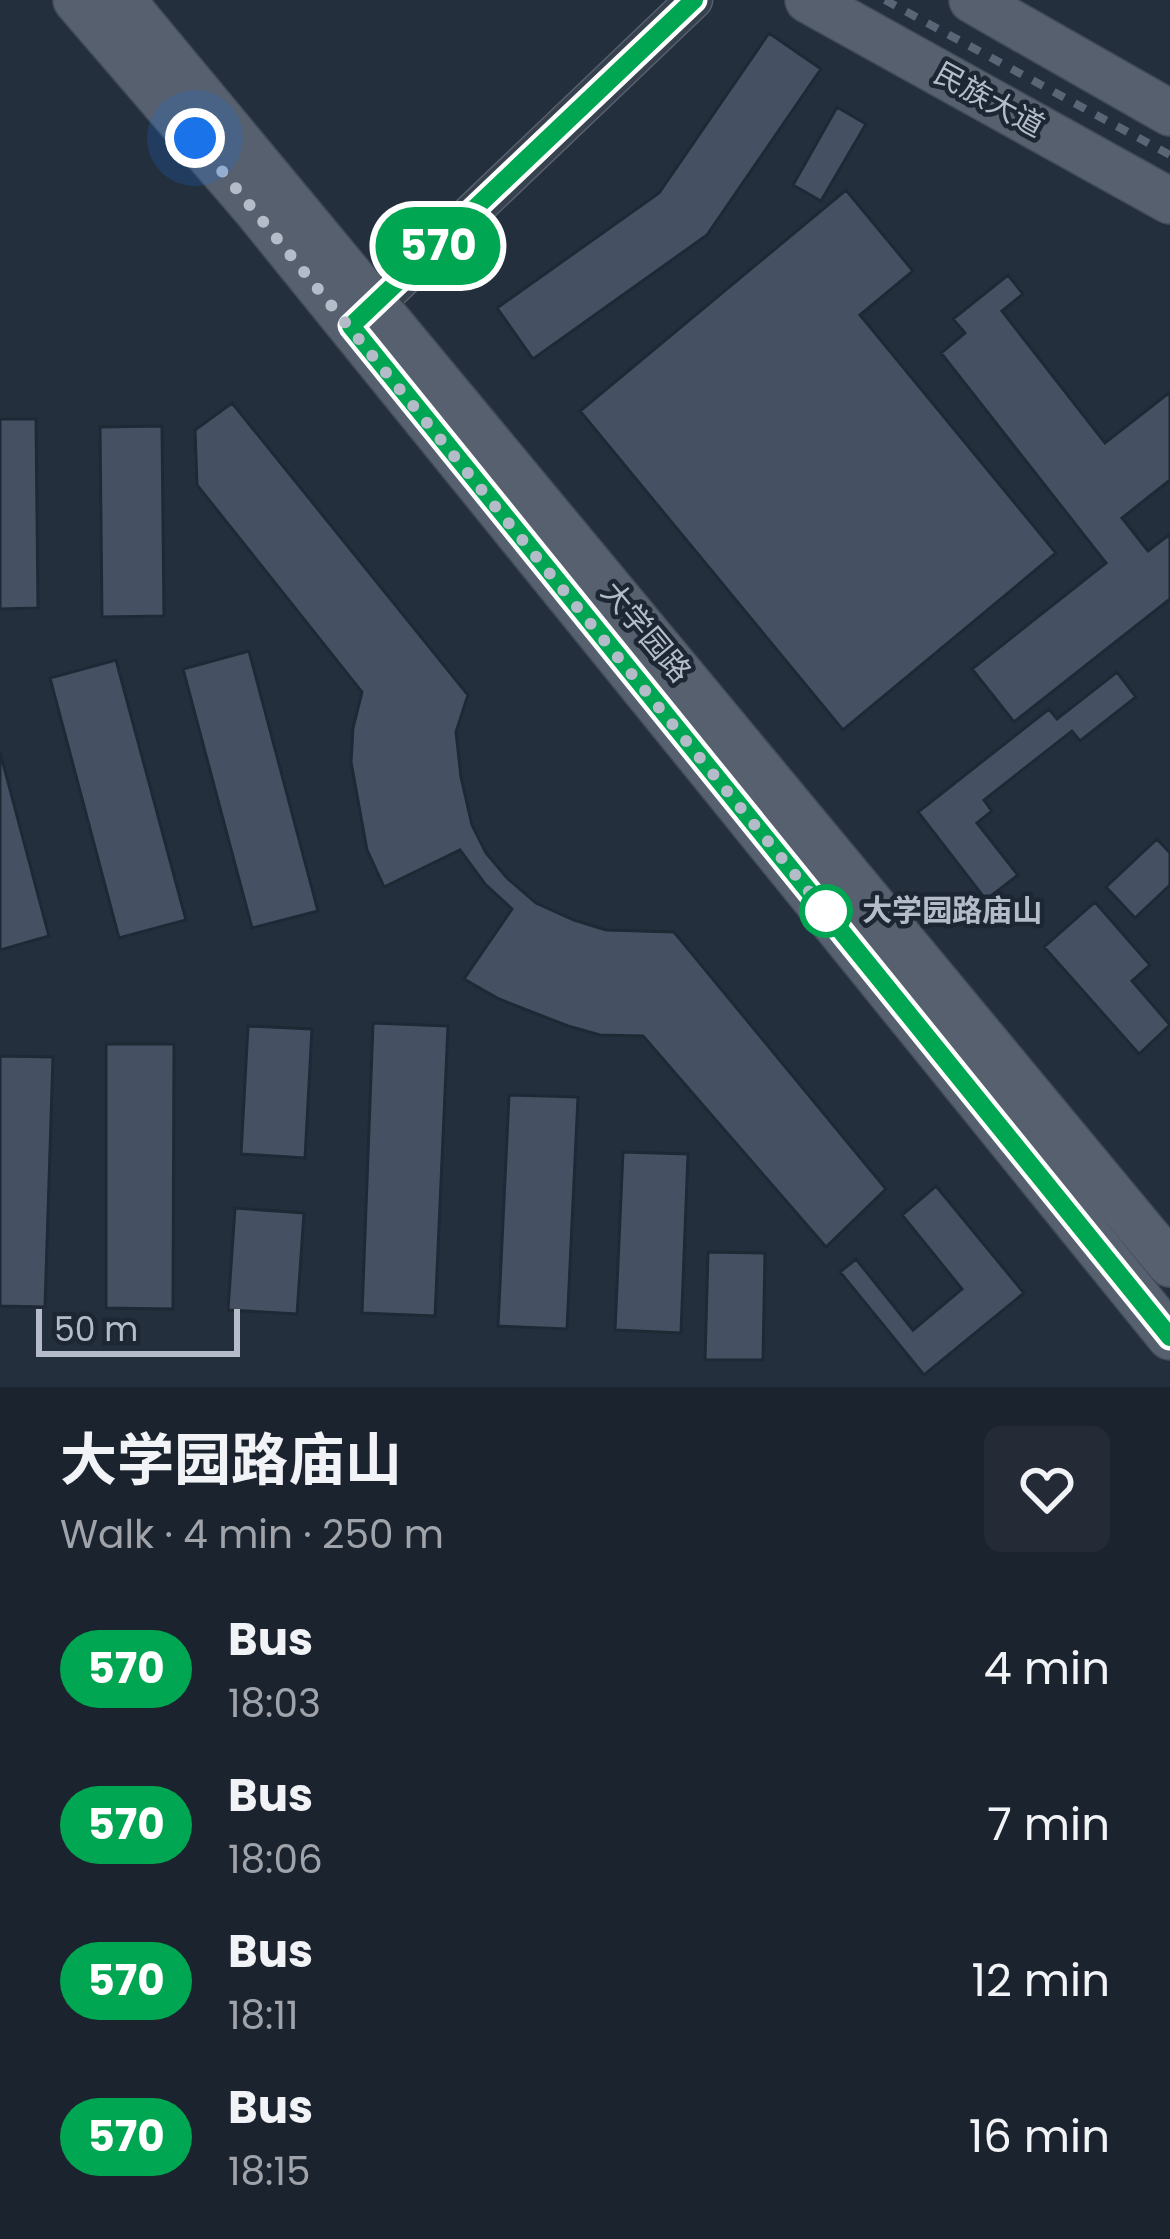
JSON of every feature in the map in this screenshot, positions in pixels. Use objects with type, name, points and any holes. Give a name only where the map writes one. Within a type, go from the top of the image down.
[{"type":"main road","name":"大学园路","points":[[76,0],[363,316],[1170,1264]]},
{"type":"main road","name":"大学园路","points":[[122,0],[363,316],[1170,1336]]},
{"type":"main road","name":"民族大道","points":[[808,0],[1170,200]]},
{"type":"main road","points":[[973,0],[1170,113]]},
{"type":"street","points":[[363,316],[694,0]]},
{"type":"building","points":[[769,33],[821,69],[707,235],[533,359],[497,308],[659,193]]},
{"type":"building","points":[[837,107],[866,124],[821,201],[793,185]]},
{"type":"building","points":[[846,190],[913,271],[860,315],[1056,553],[843,730],[580,411]]},
{"type":"building","points":[[1008,275],[1023,294],[1002,311],[1105,443],[1170,392],[1170,480],[1122,518],[1148,551],[1170,534],[1170,599],[1014,722],[972,669],[1106,563],[941,353],[965,333],[953,319]]},
{"type":"building","points":[[232,403],[468,695],[456,732],[461,777],[472,825],[486,853],[536,903],[574,920],[606,930],[674,932],[886,1189],[826,1247],[643,1036],[600,1035],[568,1026],[499,999],[464,979],[512,909],[485,884],[460,850],[384,887],[367,850],[351,762],[362,692],[197,485],[195,430]]},
{"type":"building","points":[[0,419],[36,419],[38,608],[0,609]]},
{"type":"building","points":[[162,426],[164,616],[102,617],[100,427]]},
{"type":"building","points":[[249,651],[318,911],[252,928],[183,669]]},
{"type":"building","points":[[116,660],[186,920],[119,938],[50,678]]},
{"type":"building","points":[[1117,672],[1136,697],[1080,741],[1072,731],[984,800],[992,811],[977,823],[1018,875],[986,900],[918,812],[1049,709],[1057,719]]},
{"type":"building","points":[[0,752],[49,936],[0,950]]},
{"type":"building","points":[[1157,839],[1170,853],[1170,885],[1135,918],[1106,887]]},
{"type":"building","points":[[1095,902],[1150,965],[1132,981],[1170,1025],[1139,1054],[1044,947]]},
{"type":"building","points":[[373,1023],[448,1026],[435,1316],[362,1313]]},
{"type":"building","points":[[248,1026],[312,1029],[305,1158],[241,1154]]},
{"type":"building","points":[[106,1044],[174,1044],[173,1309],[106,1308]]},
{"type":"building","points":[[0,1056],[53,1057],[45,1307],[0,1306]]},
{"type":"building","points":[[509,1095],[578,1097],[567,1329],[498,1326]]},
{"type":"building","points":[[623,1152],[688,1154],[681,1333],[615,1330]]},
{"type":"building","points":[[936,1186],[1024,1293],[924,1375],[840,1272],[856,1259],[913,1330],[962,1289],[902,1215]]},
{"type":"building","points":[[235,1208],[304,1213],[297,1314],[228,1310]]},
{"type":"building","points":[[708,1252],[765,1253],[763,1360],[705,1360]]},
{"type":"railway","points":[[885,0],[1170,155]]},
{"type":"bus line","name":"570","points":[[694,0],[351,326],[1170,1337]]},
{"type":"place","name":"大学园路庙山","points":[[826,911]]},
{"type":"route","points":[[195,138],[832,920],[826,911]]}]
